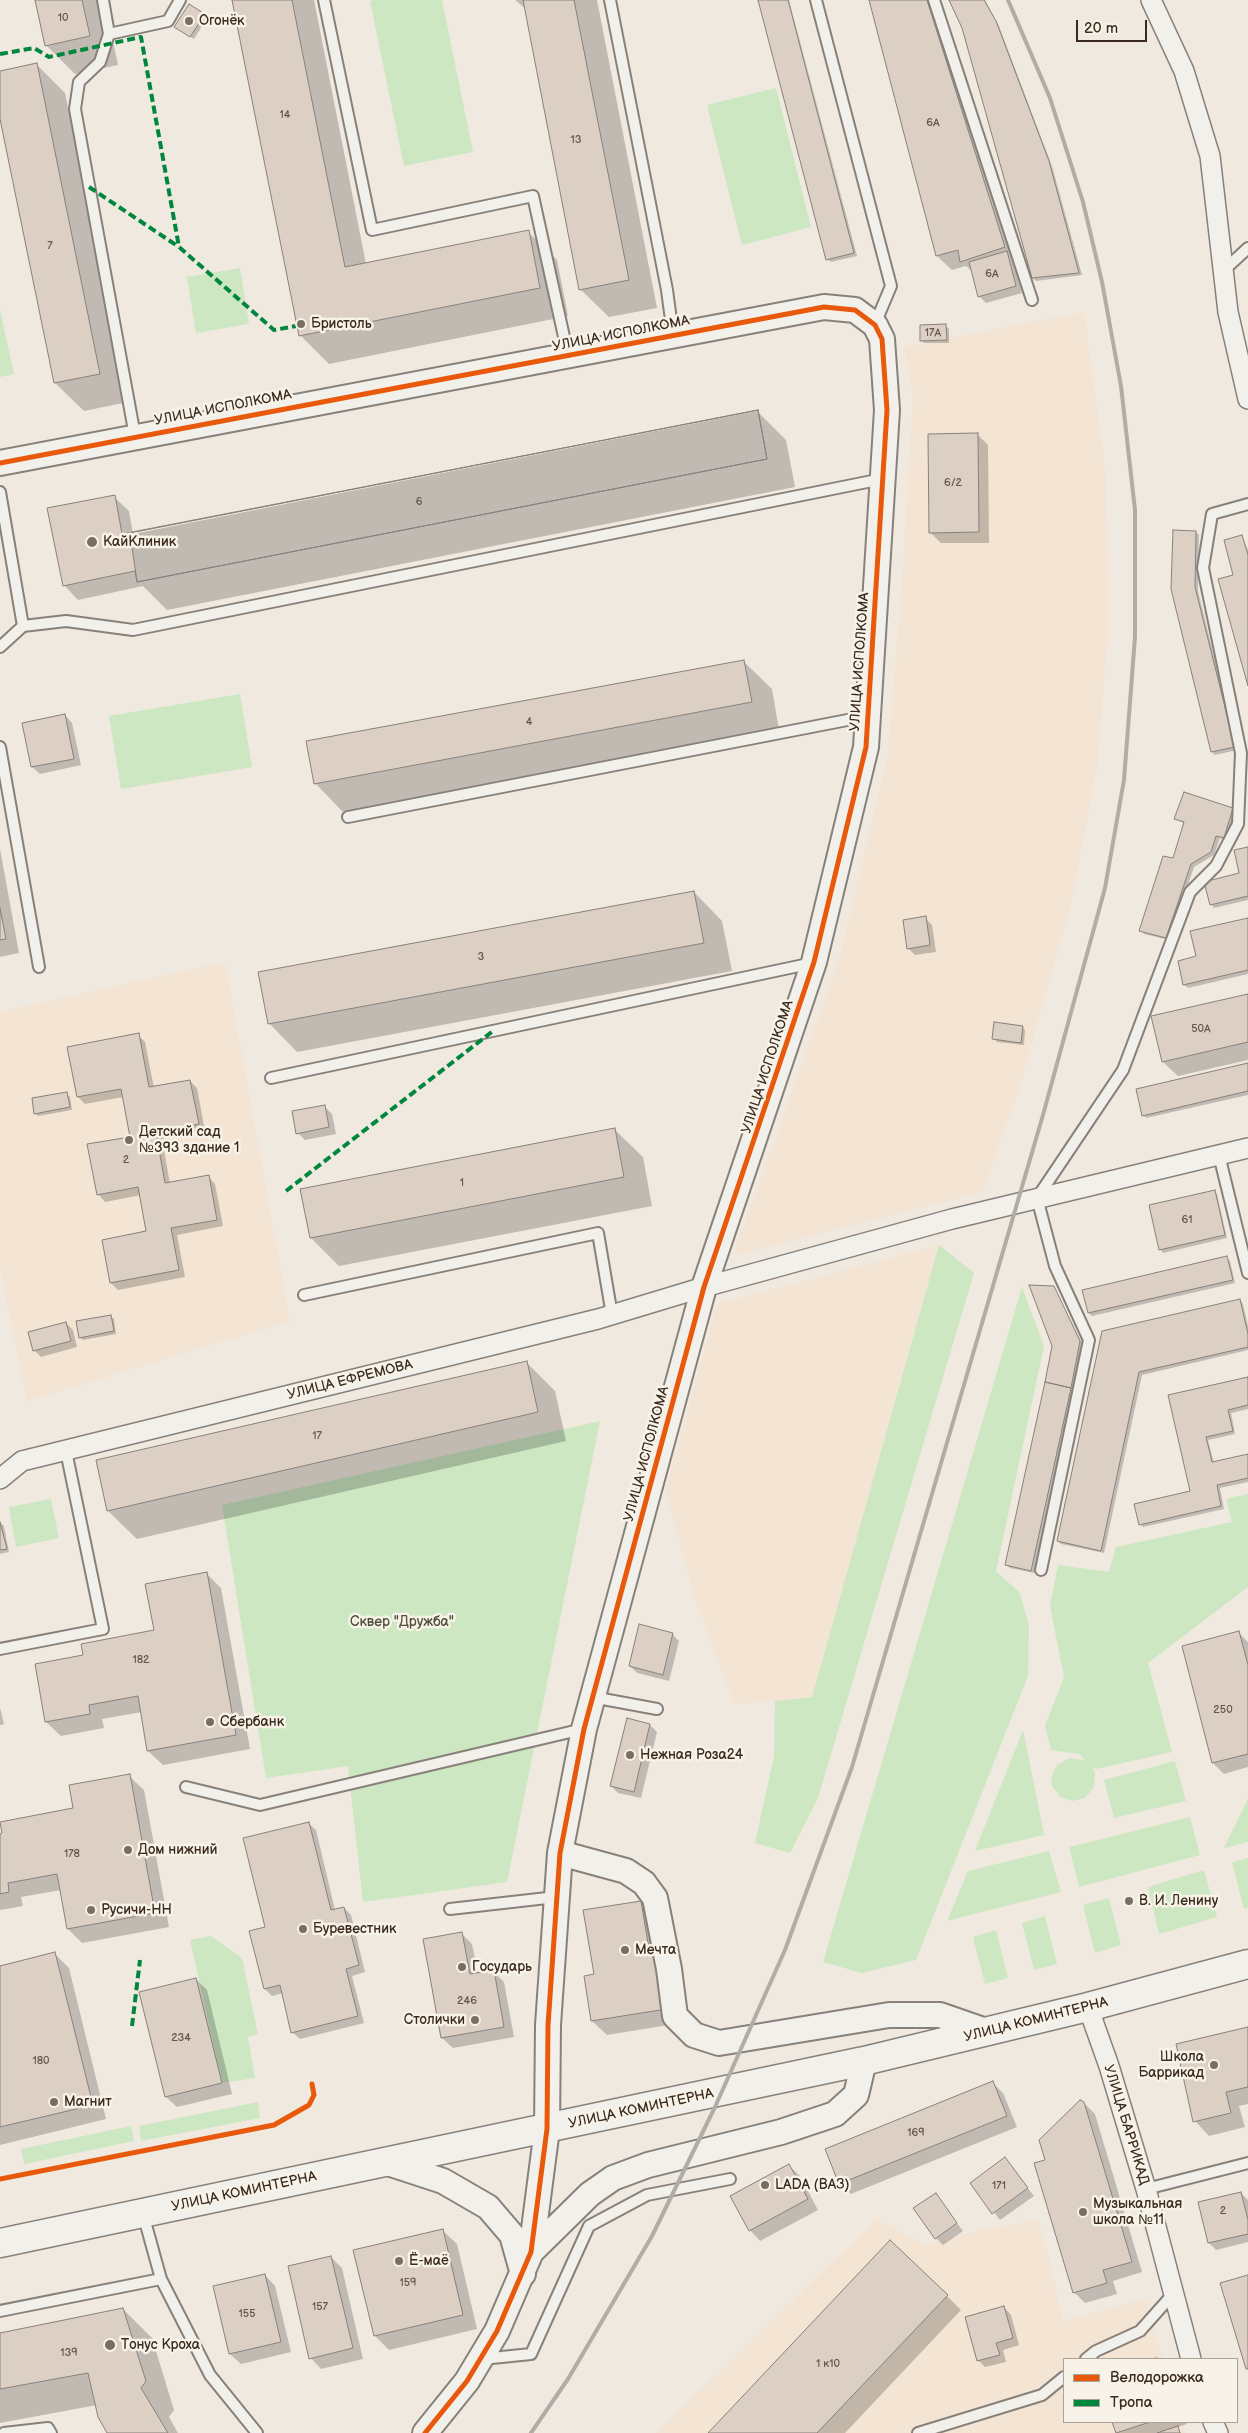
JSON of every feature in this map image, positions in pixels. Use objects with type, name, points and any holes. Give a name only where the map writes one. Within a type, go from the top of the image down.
[{"type":"main road","name":"УЛИЦА КОМИНТЕРНА","points":[[0,2243],[864,2061],[1088,2007],[1248,1964]]},
{"type":"street","points":[[1151,0],[1184,71],[1210,156],[1228,312],[1248,398]]},
{"type":"street","name":"УЛИЦА ИСПОЛКОМА","points":[[0,462],[824,307],[855,310],[875,325],[882,339],[886,410],[866,746],[814,962],[704,1287],[584,1729],[560,1853],[548,2025],[547,2129],[527,2263]]},
{"type":"street","name":"УЛИЦА ЕФРЕМОВА","points":[[0,1479],[22,1461],[612,1315],[704,1287],[1037,1198],[1248,1148]]},
{"type":"street","points":[[560,1853],[626,1871],[644,1883],[655,1898],[669,1969],[675,2016],[694,2035],[719,2043],[888,2015],[940,2015],[989,2032]]},
{"type":"street","name":"УЛИЦА БАРРИКАД","points":[[1088,2007],[1109,2066],[1146,2189],[1190,2358]]},
{"type":"street","points":[[425,2433],[467,2381],[481,2359],[497,2331],[527,2263],[590,2194],[613,2178],[648,2165],[781,2132],[835,2114],[856,2095],[864,2061]]},
{"type":"street","points":[[385,2162],[443,2181],[488,2207],[512,2235],[527,2263]]},
{"type":"lane","points":[[103,0],[109,34],[100,62],[79,82],[74,109],[135,436]]},
{"type":"lane","points":[[109,34],[168,21],[180,0]]},
{"type":"lane","points":[[324,0],[372,230],[533,196],[568,355]]},
{"type":"lane","points":[[610,0],[673,335]]},
{"type":"lane","points":[[816,0],[891,286],[875,325]]},
{"type":"lane","points":[[934,0],[1032,300]]},
{"type":"lane","points":[[1223,271],[1248,248]]},
{"type":"lane","points":[[0,647],[23,626],[66,622],[133,630],[882,479]]},
{"type":"lane","points":[[0,492],[23,626]]},
{"type":"lane","points":[[1041,1570],[1089,1340],[1055,1266],[1037,1198],[1123,1070],[1190,892],[1216,866],[1238,824],[1245,752],[1203,568],[1212,514],[1248,504]]},
{"type":"lane","points":[[348,817],[868,716]]},
{"type":"lane","points":[[0,747],[39,967]]},
{"type":"lane","points":[[271,1078],[814,962]]},
{"type":"lane","points":[[1219,1155],[1248,1273]]},
{"type":"lane","points":[[304,1295],[598,1233],[612,1315]]},
{"type":"lane","points":[[0,1649],[103,1629],[66,1451]]},
{"type":"lane","points":[[592,1697],[657,1709]]},
{"type":"lane","points":[[186,1787],[260,1805],[584,1729]]},
{"type":"lane","points":[[450,1909],[557,1896]]},
{"type":"lane","points":[[1146,2189],[1248,2163]]},
{"type":"lane","points":[[481,2359],[531,2354],[589,2226],[647,2195],[730,2179]]},
{"type":"lane","points":[[143,2213],[161,2279],[210,2375],[257,2433]]},
{"type":"lane","points":[[0,2310],[161,2279]]},
{"type":"lane","points":[[1087,2358],[1140,2331],[1173,2294]]},
{"type":"lane","points":[[918,2433],[1042,2395],[1063,2378]]},
{"type":"lane","points":[[4,2433],[48,2428],[51,2433]]},
{"type":"shaded area","points":[[1084,312],[1106,475],[1108,634],[1097,767],[1071,903],[1021,1082],[983,1192],[733,1256],[838,963],[888,756],[903,571],[913,395],[904,347]]},
{"type":"shaded area","name":"Детский сад №393 здание 1","points":[[225,962],[290,1321],[27,1401],[0,1268],[0,1012]]},
{"type":"shaded area","points":[[939,1245],[812,1697],[734,1704],[694,1596],[666,1491],[717,1304]]},
{"type":"shaded area","points":[[877,2219],[926,2245],[986,2229],[1038,2221],[1048,2254],[1063,2321],[1144,2299],[1163,2358],[1063,2358],[1063,2423],[1183,2423],[1186,2433],[656,2433]]},
{"type":"green space","points":[[442,0],[473,152],[404,166],[370,1]]},
{"type":"green space","points":[[776,88],[811,227],[742,245],[707,105]]},
{"type":"green space","points":[[240,268],[249,324],[196,333],[187,277]]},
{"type":"green space","points":[[0,310],[14,374],[0,377]]},
{"type":"green space","points":[[240,694],[252,767],[121,789],[109,716]]},
{"type":"green space","points":[[939,1245],[974,1273],[818,1798],[790,1853],[755,1843],[774,1756],[775,1701],[812,1697]]},
{"type":"green space","points":[[1022,1287],[1044,1346],[996,1571],[1020,1593],[1029,1626],[1028,1676],[916,1960],[862,1973],[823,1962]]},
{"type":"green space","name":"Сквер \"Дружба\"","points":[[600,1421],[507,1882],[363,1902],[348,1766],[266,1778],[222,1505]]},
{"type":"green space","points":[[1248,1494],[1248,1587],[1148,1663],[1172,1752],[1096,1769],[1092,1767],[1095,1773],[1094,1787],[1085,1798],[1072,1801],[1060,1797],[1052,1786],[1051,1778],[1057,1765],[1070,1758],[1085,1760],[1079,1754],[1051,1750],[1045,1726],[1064,1677],[1050,1606],[1058,1565],[1109,1572],[1116,1547],[1232,1522],[1226,1499]]},
{"type":"green space","points":[[51,1499],[59,1538],[16,1547],[9,1507]]},
{"type":"green space","points":[[1023,1730],[1044,1835],[975,1851]]},
{"type":"green space","points":[[1175,1761],[1186,1801],[1114,1818],[1104,1780]]},
{"type":"green space","points":[[1248,1799],[1248,1842],[1224,1848]]},
{"type":"green space","points":[[1190,1817],[1200,1855],[1079,1887],[1069,1847]]},
{"type":"green space","points":[[1049,1851],[1061,1892],[947,1921],[968,1871]]},
{"type":"green space","points":[[1248,1858],[1248,1908],[1244,1909],[1232,1862]]},
{"type":"green space","points":[[1204,1870],[1217,1917],[1159,1934],[1148,1887]]},
{"type":"green space","points":[[1109,1898],[1121,1945],[1095,1953],[1083,1905]]},
{"type":"green space","points":[[1045,1916],[1057,1964],[1034,1970],[1022,1923]]},
{"type":"green space","points":[[996,1930],[1008,1978],[985,1984],[973,1937]]},
{"type":"green space","points":[[211,1936],[242,1958],[258,2034],[248,2037],[255,2078],[222,2083],[190,1940]]},
{"type":"green space","points":[[258,2102],[260,2118],[141,2141],[139,2126]]},
{"type":"green space","points":[[131,2126],[134,2141],[24,2164],[21,2149]]},
{"type":"building","points":[[35,0],[82,0],[90,36],[45,46]]},
{"type":"building","points":[[232,0],[292,0],[345,267],[529,230],[540,288],[299,336]]},
{"type":"building","points":[[523,0],[574,0],[629,280],[579,290]]},
{"type":"building","points":[[758,0],[788,0],[854,253],[826,260]]},
{"type":"building","points":[[869,0],[927,0],[1005,247],[960,262],[958,250],[936,256]]},
{"type":"building","points":[[949,0],[984,0],[996,21],[1049,161],[1079,273],[1032,278],[962,28]]},
{"type":"building","points":[[189,4],[205,14],[190,37],[174,27]]},
{"type":"building","points":[[37,63],[100,374],[54,383],[0,119],[0,71]]},
{"type":"building","points":[[1007,251],[1016,286],[978,297],[969,262]]},
{"type":"building","points":[[946,324],[947,340],[920,341],[920,325]]},
{"type":"building","points":[[758,410],[767,459],[137,582],[130,533]]},
{"type":"building","points":[[758,410],[767,459],[137,582],[135,571],[63,586],[47,508],[115,495],[122,534]]},
{"type":"building","points":[[978,433],[979,532],[929,533],[928,434]]},
{"type":"building","points":[[1173,530],[1196,531],[1195,587],[1235,747],[1211,752],[1171,589]]},
{"type":"building","points":[[1242,535],[1248,555],[1248,686],[1218,579],[1233,575],[1224,540]]},
{"type":"building","points":[[744,660],[752,702],[314,784],[306,741]]},
{"type":"building","points":[[65,714],[74,759],[31,767],[22,723]]},
{"type":"building","points":[[1184,792],[1233,808],[1224,838],[1216,836],[1211,852],[1191,864],[1166,938],[1139,931],[1163,856],[1173,858],[1184,822],[1174,819]]},
{"type":"building","points":[[1248,847],[1248,896],[1210,905],[1204,882],[1239,873],[1234,850]]},
{"type":"building","points":[[694,891],[704,943],[268,1024],[258,972]]},
{"type":"building","points":[[0,908],[6,939],[0,940]]},
{"type":"building","points":[[926,916],[930,945],[907,949],[903,920]]},
{"type":"building","points":[[1248,918],[1248,970],[1183,985],[1178,961],[1196,956],[1190,931]]},
{"type":"building","points":[[1248,994],[1248,1042],[1162,1062],[1151,1016]]},
{"type":"building","points":[[994,1022],[1023,1026],[1021,1043],[992,1039]]},
{"type":"building","points":[[139,1033],[149,1087],[190,1080],[199,1124],[156,1133],[165,1183],[209,1175],[217,1220],[171,1228],[179,1270],[110,1283],[102,1240],[146,1231],[138,1187],[97,1195],[87,1144],[130,1137],[121,1089],[77,1097],[67,1047]]},
{"type":"building","points":[[1248,1063],[1248,1091],[1142,1116],[1136,1089]]},
{"type":"building","points":[[67,1092],[70,1107],[34,1114],[32,1098]]},
{"type":"building","points":[[325,1105],[329,1127],[296,1134],[292,1111]]},
{"type":"building","points":[[615,1128],[624,1177],[310,1238],[300,1189]]},
{"type":"building","points":[[1215,1190],[1225,1235],[1159,1250],[1149,1205]]},
{"type":"building","points":[[1227,1256],[1233,1280],[1088,1313],[1082,1290]]},
{"type":"building","points":[[1029,1285],[1054,1286],[1080,1341],[1071,1388],[1045,1382],[1052,1346]]},
{"type":"building","points":[[1240,1299],[1248,1334],[1248,1347],[1139,1372],[1101,1551],[1057,1541],[1102,1331]]},
{"type":"building","points":[[111,1315],[114,1331],[79,1338],[76,1321]]},
{"type":"building","points":[[66,1322],[71,1341],[33,1351],[28,1332]]},
{"type":"building","points":[[527,1361],[538,1412],[107,1511],[96,1460]]},
{"type":"building","points":[[1248,1377],[1248,1405],[1228,1410],[1233,1431],[1206,1437],[1212,1462],[1248,1454],[1248,1478],[1217,1485],[1221,1506],[1139,1525],[1134,1504],[1190,1491],[1168,1395]]},
{"type":"building","points":[[1045,1382],[1071,1388],[1031,1571],[1005,1565]]},
{"type":"building","points":[[0,1522],[7,1549],[0,1550]]},
{"type":"building","points":[[207,1572],[236,1735],[147,1751],[138,1696],[89,1705],[90,1714],[45,1722],[35,1664],[83,1655],[81,1644],[154,1630],[145,1584]]},
{"type":"building","points":[[639,1624],[673,1633],[663,1675],[629,1666]]},
{"type":"building","points":[[1239,1631],[1248,1665],[1248,1754],[1212,1763],[1182,1646]]},
{"type":"building","name":"Нежная Роза24","points":[[627,1718],[650,1724],[634,1792],[610,1786]]},
{"type":"building","points":[[130,1774],[155,1913],[67,1929],[57,1874],[8,1883],[9,1892],[0,1894],[0,1834],[2,1833],[0,1822],[73,1808],[69,1785]]},
{"type":"building","name":"Буревестник","points":[[309,1822],[331,1910],[344,1907],[359,1965],[346,1969],[358,2016],[291,2033],[280,1985],[264,1989],[249,1931],[265,1927],[243,1838]]},
{"type":"building","points":[[641,1901],[650,1955],[664,1953],[673,2008],[591,2021],[584,1976],[594,1974],[583,1910]]},
{"type":"building","points":[[462,1932],[470,1974],[494,1970],[504,2027],[441,2038],[423,1939]]},
{"type":"building","points":[[55,1952],[93,2105],[0,2127],[0,1966]]},
{"type":"building","points":[[196,1978],[222,2083],[165,2097],[139,1992]]},
{"type":"building","name":"Школа Баррикад","points":[[1248,2027],[1248,2087],[1226,2092],[1231,2113],[1193,2122],[1176,2044]]},
{"type":"building","points":[[993,2081],[1007,2116],[839,2184],[825,2149]]},
{"type":"building","name":"Музыкальная школа №11","points":[[1080,2100],[1084,2102],[1132,2262],[1103,2270],[1107,2283],[1073,2293],[1034,2163],[1045,2160],[1039,2140]]},
{"type":"building","points":[[1005,2157],[1028,2188],[992,2214],[970,2183]]},
{"type":"building","points":[[789,2164],[808,2199],[749,2231],[730,2196]]},
{"type":"building","points":[[1241,2192],[1248,2220],[1248,2234],[1208,2243],[1198,2202]]},
{"type":"building","points":[[936,2193],[957,2223],[935,2239],[913,2208]]},
{"type":"building","points":[[443,2229],[463,2315],[374,2336],[353,2250]]},
{"type":"building","points":[[890,2240],[948,2295],[817,2433],[708,2433]]},
{"type":"building","points":[[331,2256],[353,2348],[309,2359],[288,2266]]},
{"type":"building","points":[[265,2274],[281,2342],[229,2354],[213,2286]]},
{"type":"building","points":[[1248,2275],[1248,2369],[1246,2369],[1220,2283]]},
{"type":"building","points":[[1004,2306],[1013,2338],[996,2343],[1000,2355],[977,2361],[965,2317]]},
{"type":"building","points":[[123,2308],[146,2381],[141,2388],[168,2433],[107,2433],[98,2417],[88,2373],[0,2389],[0,2333]]},
{"type":"building","points":[[1112,2423],[1147,2423],[1116,2433]]},
{"type":"building","points":[[1178,2426],[1180,2433],[1157,2433]]},
{"type":"railway","points":[[531,2433],[568,2379],[652,2236],[715,2107],[785,1950],[852,1767],[1043,1115],[1105,888],[1124,780],[1135,637],[1135,510],[1121,386],[1102,282],[1083,202],[1050,98],[1008,0]]},
{"type":"marked path","points":[[0,54],[34,48],[49,57],[141,37],[179,247],[274,330],[296,326]]},
{"type":"marked path","points":[[89,187],[179,247]]},
{"type":"marked path","points":[[286,1191],[493,1031]]},
{"type":"marked path","points":[[132,2026],[140,1960]]},
{"type":"cycle path","points":[[0,463],[824,307],[855,310],[875,325],[882,339],[887,410],[866,747],[814,962],[704,1287],[584,1729],[560,1853],[548,2025],[547,2129],[531,2252],[497,2331],[467,2381],[425,2433]]},
{"type":"cycle path","points":[[0,2179],[274,2125],[309,2105],[314,2095],[312,2084]]},
{"type":"place","name":"Огонёк","points":[[189,21]]},
{"type":"place","name":"Бристоль","points":[[301,324]]},
{"type":"place","name":"КайКлиник","points":[[92,542]]},
{"type":"place","name":"Детский сад №393 здание 1","points":[[129,1140]]},
{"type":"place","name":"Сбербанк","points":[[210,1722]]},
{"type":"place","name":"Нежная Роза24","points":[[630,1755]]},
{"type":"place","name":"Дом нижний","points":[[128,1850]]},
{"type":"place","name":"В. И. Ленину","points":[[1129,1901]]},
{"type":"place","name":"Русичи-НН","points":[[91,1910]]},
{"type":"place","name":"Буревестник","points":[[303,1929]]},
{"type":"place","name":"Мечта","points":[[625,1950]]},
{"type":"place","name":"Государь","points":[[462,1967]]},
{"type":"place","name":"Столички","points":[[475,2020]]},
{"type":"place","name":"Школа Баррикад","points":[[1214,2065]]},
{"type":"place","name":"Магнит","points":[[54,2102]]},
{"type":"place","name":"LADA (ВАЗ)","points":[[765,2185]]},
{"type":"place","name":"Музыкальная школа №11","points":[[1083,2212]]},
{"type":"place","name":"Ё-маё","points":[[399,2261]]},
{"type":"place","name":"Тонус Кроха","points":[[110,2345]]}]
